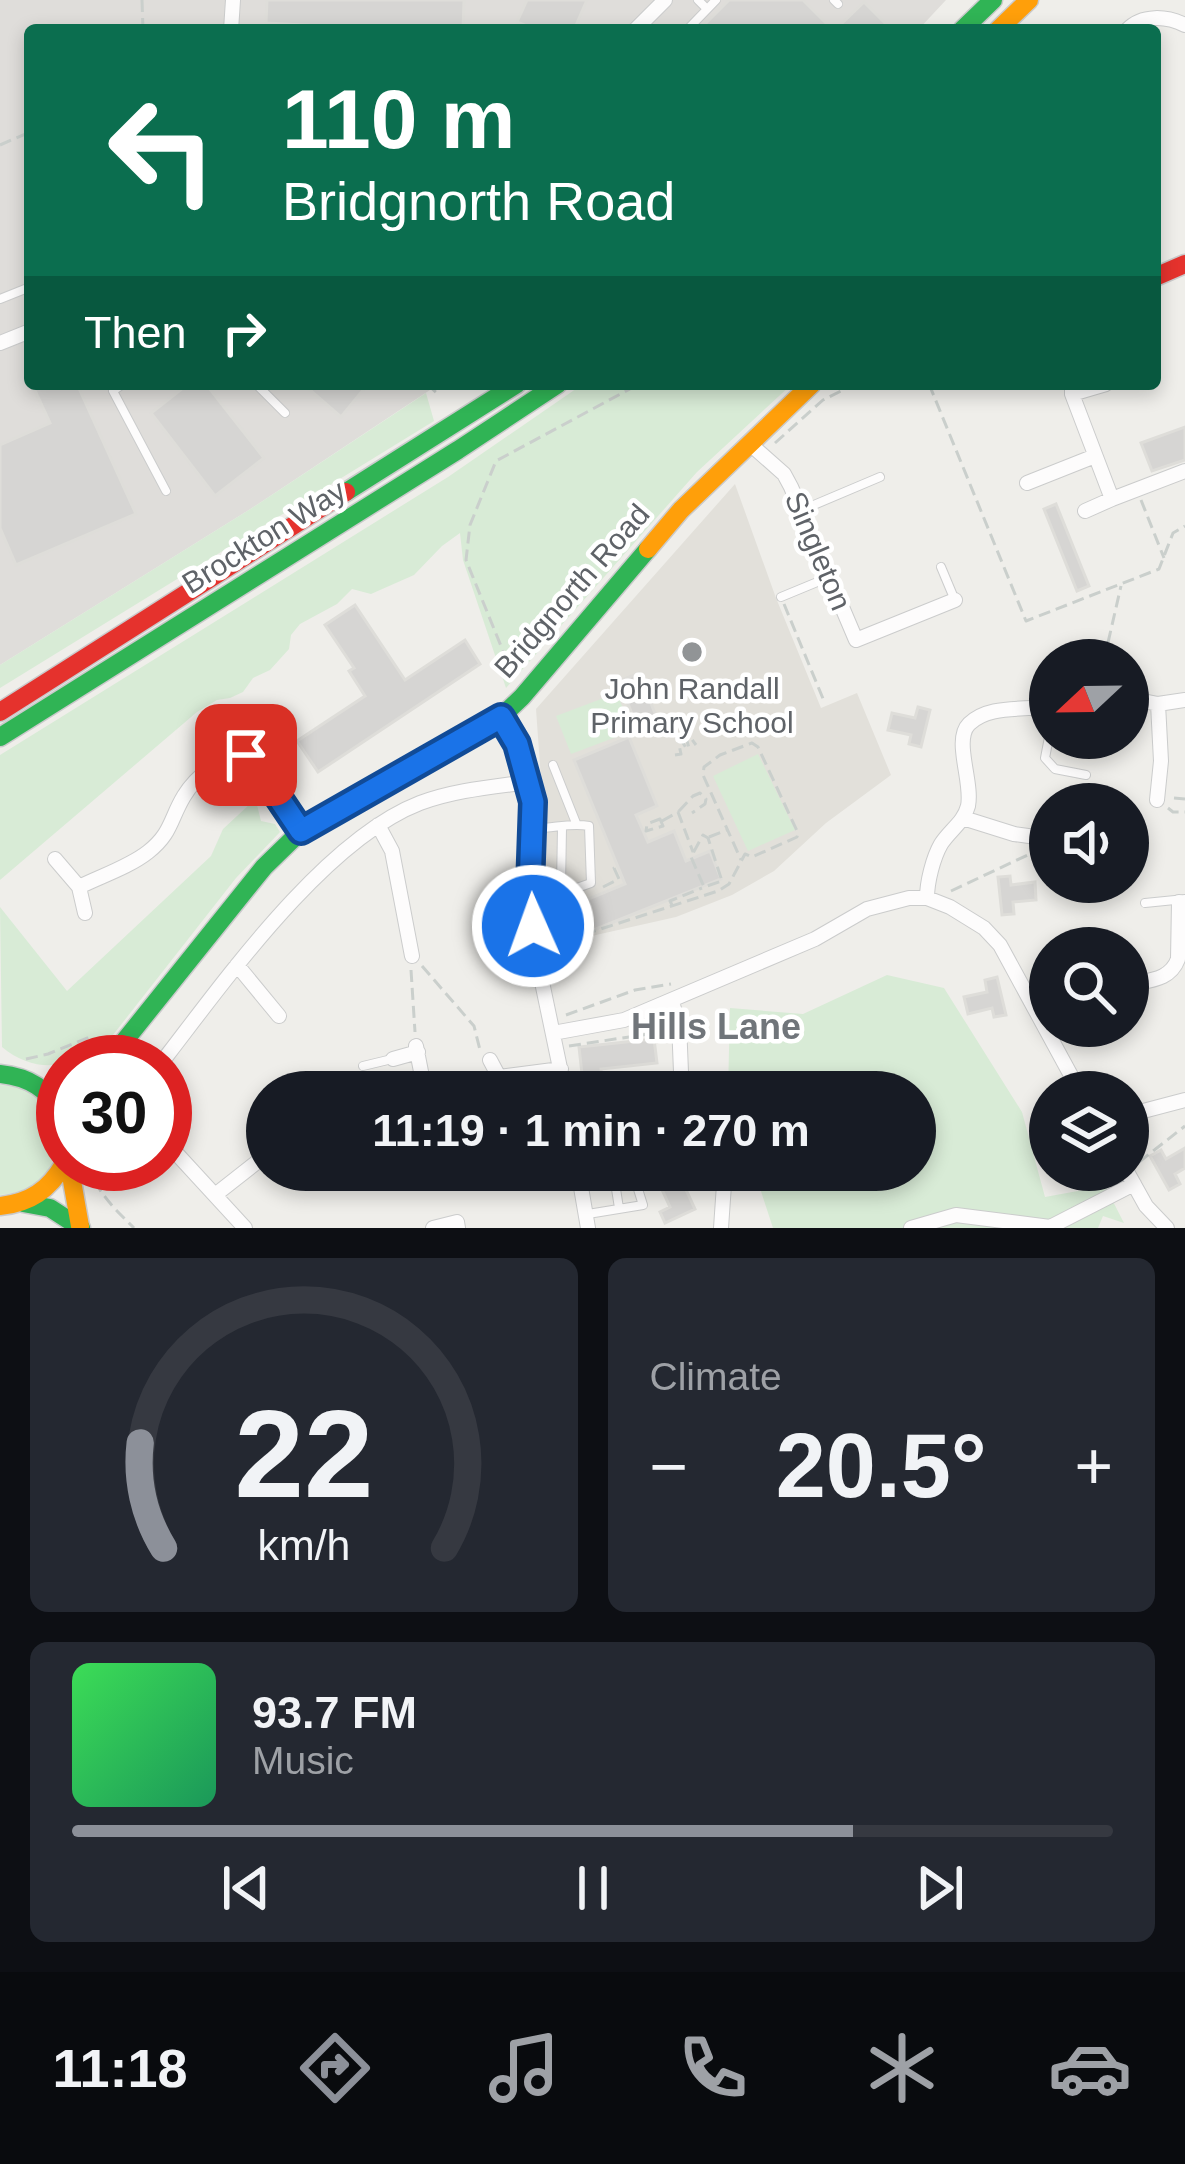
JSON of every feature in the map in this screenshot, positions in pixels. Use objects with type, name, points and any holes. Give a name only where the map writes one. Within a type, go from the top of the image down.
[{"type":"main road","points":[[968,24],[993,0]]},
{"type":"main road","points":[[1004,24],[1028,0]]},
{"type":"main road","name":"Brockton Way","points":[[0,712],[508,390]]},
{"type":"main road","name":"Brockton Way","points":[[0,737],[549,390]]},
{"type":"main road","name":"Bridgnorth Road","points":[[129,1035],[264,867],[301,831],[501,717],[681,511],[755,449],[807,390]]},
{"type":"main road","points":[[5,1070],[36,1083]]},
{"type":"main road","points":[[0,1206],[23,1203],[44,1191]]},
{"type":"main road","points":[[72,1191],[80,1227]]},
{"type":"main road","points":[[23,1203],[50,1208],[80,1227]]},
{"type":"street","points":[[640,24],[660,1]]},
{"type":"street","points":[[1132,24],[1161,17],[1185,25]]},
{"type":"street","points":[[1072,390],[1112,499]]},
{"type":"street","name":"Singleton","points":[[755,449],[784,474],[856,640],[955,600]]},
{"type":"street","points":[[1027,483],[1095,456]]},
{"type":"street","points":[[1085,511],[1185,471]]},
{"type":"street","points":[[1149,702],[1185,700]]},
{"type":"street","points":[[1157,800],[1158,704]]},
{"type":"street","points":[[927,898],[940,846],[963,818],[969,790],[961,740],[964,730],[988,714],[1029,709]]},
{"type":"street","points":[[501,717],[517,744],[533,802],[533,939],[555,1025],[561,1069],[553,1071]]},
{"type":"street","points":[[246,755],[252,743],[272,732]]},
{"type":"street","points":[[246,755],[301,831]]},
{"type":"street","points":[[80,887],[146,854],[169,831],[184,796],[200,777],[230,757],[246,755]]},
{"type":"street","points":[[182,1035],[318,874],[378,825],[417,804],[455,792],[528,782]]},
{"type":"street","points":[[963,818],[1029,836]]},
{"type":"street","points":[[378,825],[392,851],[412,956]]},
{"type":"street","points":[[55,860],[80,887],[85,913]]},
{"type":"street","points":[[555,1025],[624,1020],[815,939],[867,909],[927,898],[983,928],[1000,945],[1038,998],[1071,1071]]},
{"type":"street","points":[[1149,980],[1175,967],[1182,900]]},
{"type":"street","points":[[238,965],[279,1016]]},
{"type":"street","points":[[671,1000],[680,1023],[681,1071]]},
{"type":"street","points":[[393,1059],[417,1049],[421,1071]]},
{"type":"street","points":[[490,1060],[495,1071]]},
{"type":"street","points":[[1149,1109],[1185,1100]]},
{"type":"street","points":[[215,1196],[246,1170]]},
{"type":"street","points":[[192,1171],[245,1228]]},
{"type":"street","points":[[582,1191],[587,1221]]},
{"type":"street","points":[[721,1228],[724,1191]]},
{"type":"street","points":[[911,1228],[956,1215],[1050,1226],[1104,1191]]},
{"type":"street","points":[[1138,1191],[1167,1228]]},
{"type":"street","points":[[433,1228],[457,1219]]},
{"type":"lane","points":[[698,0],[707,9]]},
{"type":"lane","points":[[693,24],[716,0]]},
{"type":"lane","points":[[114,390],[166,491]]},
{"type":"lane","points":[[262,390],[285,413]]},
{"type":"lane","points":[[802,510],[880,478]]},
{"type":"lane","points":[[941,566],[955,600]]},
{"type":"lane","points":[[781,597],[829,577]]},
{"type":"lane","points":[[1046,759],[1055,770],[1086,775]]},
{"type":"lane","points":[[553,765],[575,823]]},
{"type":"lane","points":[[530,887],[574,890],[591,883],[589,826],[533,828]]},
{"type":"lane","points":[[561,886],[562,828]]},
{"type":"lane","points":[[1149,903],[1182,900]]},
{"type":"lane","points":[[279,1016],[289,1030]]},
{"type":"lane","points":[[363,1066],[393,1059]]},
{"type":"lane","points":[[616,1191],[619,1208]]},
{"type":"lane","points":[[587,1221],[619,1208],[643,1205],[639,1191]]},
{"type":"path","points":[[434,390],[440,396]]},
{"type":"path","points":[[522,697],[466,560],[470,525],[496,461],[628,390]]},
{"type":"path","points":[[755,449],[843,390]]},
{"type":"path","points":[[930,390],[1026,621],[1159,569],[1173,533],[1185,526]]},
{"type":"path","points":[[487,451],[496,461]]},
{"type":"path","points":[[1136,490],[1164,560]]},
{"type":"path","points":[[1109,639],[1121,584]]},
{"type":"path","points":[[781,597],[824,701]]},
{"type":"path","points":[[675,755],[681,754],[676,731],[689,748],[683,727],[696,745]]},
{"type":"path","points":[[563,916],[573,938],[673,908],[725,888],[745,854],[752,857],[796,837],[755,744],[742,745],[704,767],[741,860]]},
{"type":"path","points":[[1157,800],[1173,812],[1185,812]]},
{"type":"path","points":[[662,821],[683,814],[694,853]]},
{"type":"path","points":[[708,838],[727,830]]},
{"type":"path","points":[[673,908],[670,901],[722,881],[703,835],[691,857],[704,887]]},
{"type":"path","points":[[944,894],[1029,854]]},
{"type":"path","points":[[412,956],[417,1049]]},
{"type":"path","points":[[412,956],[474,1026],[482,1056],[490,1060]]},
{"type":"path","points":[[555,1025],[635,990],[678,983]]},
{"type":"path","points":[[569,1046],[662,1033]]},
{"type":"path","points":[[5,1070],[36,1058]]},
{"type":"path","points":[[1149,1158],[1185,1126]]},
{"type":"path","points":[[101,1191],[134,1228]]},
{"type":"shaded area","points":[[0,0],[946,0],[924,24],[24,24],[24,390],[430,390],[0,665]]},
{"type":"shaded area","points":[[735,484],[821,708],[857,693],[891,775],[826,823],[774,871],[732,895],[676,917],[547,946],[536,709]]},
{"type":"green space","points":[[574,390],[786,390],[697,472],[506,688],[463,560],[460,533],[414,575],[371,594],[352,589],[337,604],[300,624],[291,635],[289,649],[270,670],[253,678],[243,692],[197,712],[0,880],[0,755],[448,477]]},
{"type":"green space","points":[[426,393],[434,421],[0,688],[0,665]]},
{"type":"green space","points":[[617,693],[632,731],[571,754],[556,716]]},
{"type":"green space","points":[[758,754],[795,830],[748,851],[713,776]]},
{"type":"green space","points":[[251,803],[257,805],[261,821],[275,824],[280,832],[236,878],[113,1035],[36,1035],[36,1064],[2,1047],[0,907],[67,991],[211,856],[223,829]]},
{"type":"green space","points":[[887,975],[944,988],[1022,1112],[1029,1138],[1029,1191],[1043,1191],[1045,1197],[1108,1191],[1124,1223],[1103,1216],[1098,1228],[773,1228],[761,1191],[936,1191],[936,1071],[728,1071],[730,1008],[803,1014]]},
{"type":"green space","points":[[0,1085],[25,1090],[36,1098],[36,1181],[0,1195]]},
{"type":"building","points":[[267,0],[464,0],[463,24],[266,23]]},
{"type":"building","points":[[527,0],[587,0],[577,24],[517,22]]},
{"type":"building","points":[[729,0],[803,0],[827,24],[705,24]]},
{"type":"building","points":[[864,2],[886,24],[841,24]]},
{"type":"building","points":[[35,390],[80,390],[136,514],[16,565],[0,528],[0,445],[50,423]]},
{"type":"building","points":[[180,390],[211,390],[264,458],[215,496],[151,413]]},
{"type":"building","points":[[310,390],[363,390],[341,417]]},
{"type":"building","points":[[1185,427],[1185,460],[1152,471],[1141,443]]},
{"type":"building","points":[[1056,504],[1089,586],[1077,591],[1044,509]]},
{"type":"building","points":[[355,605],[405,680],[465,640],[480,664],[318,772],[297,741],[365,696],[349,671],[354,668],[325,625]]},
{"type":"building","points":[[639,673],[656,716],[636,724],[619,681]]},
{"type":"building","points":[[918,707],[930,710],[921,747],[909,744],[911,735],[888,730],[892,713],[915,718]]},
{"type":"building","points":[[629,737],[657,806],[636,815],[648,842],[674,831],[686,861],[710,851],[721,879],[576,937],[564,909],[625,884],[574,760]]},
{"type":"building","points":[[1010,876],[1011,885],[1029,883],[1029,901],[1013,902],[1014,914],[1002,915],[998,877]]},
{"type":"building","points":[[997,977],[1006,1015],[994,1017],[992,1008],[968,1014],[964,997],[987,992],[985,980]]},
{"type":"building","points":[[654,1039],[657,1063],[582,1071],[579,1047]]},
{"type":"building","points":[[1185,1148],[1185,1168],[1175,1174],[1180,1184],[1169,1190],[1150,1156],[1161,1150],[1166,1159]]},
{"type":"building","points":[[663,1191],[687,1191],[695,1209],[665,1223],[660,1212],[670,1207]]},
{"type":"traffic: fast","points":[[968,24],[993,0]]},
{"type":"traffic: fast","points":[[346,492],[508,390]]},
{"type":"traffic: fast","points":[[0,737],[549,390]]},
{"type":"traffic: fast","points":[[129,1035],[264,867],[301,831],[501,717],[648,549]]},
{"type":"traffic: fast","points":[[0,1074],[36,1086]]},
{"type":"traffic: fast","points":[[23,1203],[50,1208],[81,1228]]},
{"type":"traffic: slow","points":[[1004,24],[1029,0]]},
{"type":"traffic: slow","points":[[648,549],[681,510],[806,390]]},
{"type":"traffic: slow","points":[[0,1206],[41,1191]]},
{"type":"traffic: slow","points":[[74,1191],[80,1226]]},
{"type":"traffic: jam","points":[[1161,274],[1185,264]]},
{"type":"traffic: jam","points":[[0,712],[346,492]]},
{"type":"place","name":"John Randall Primary School","points":[[692,652]]},
{"type":"district","name":"Hills Lane","points":[[716,1026]]},
{"type":"route","points":[[246,755],[301,831],[501,717],[517,744],[533,802],[533,926]]}]
